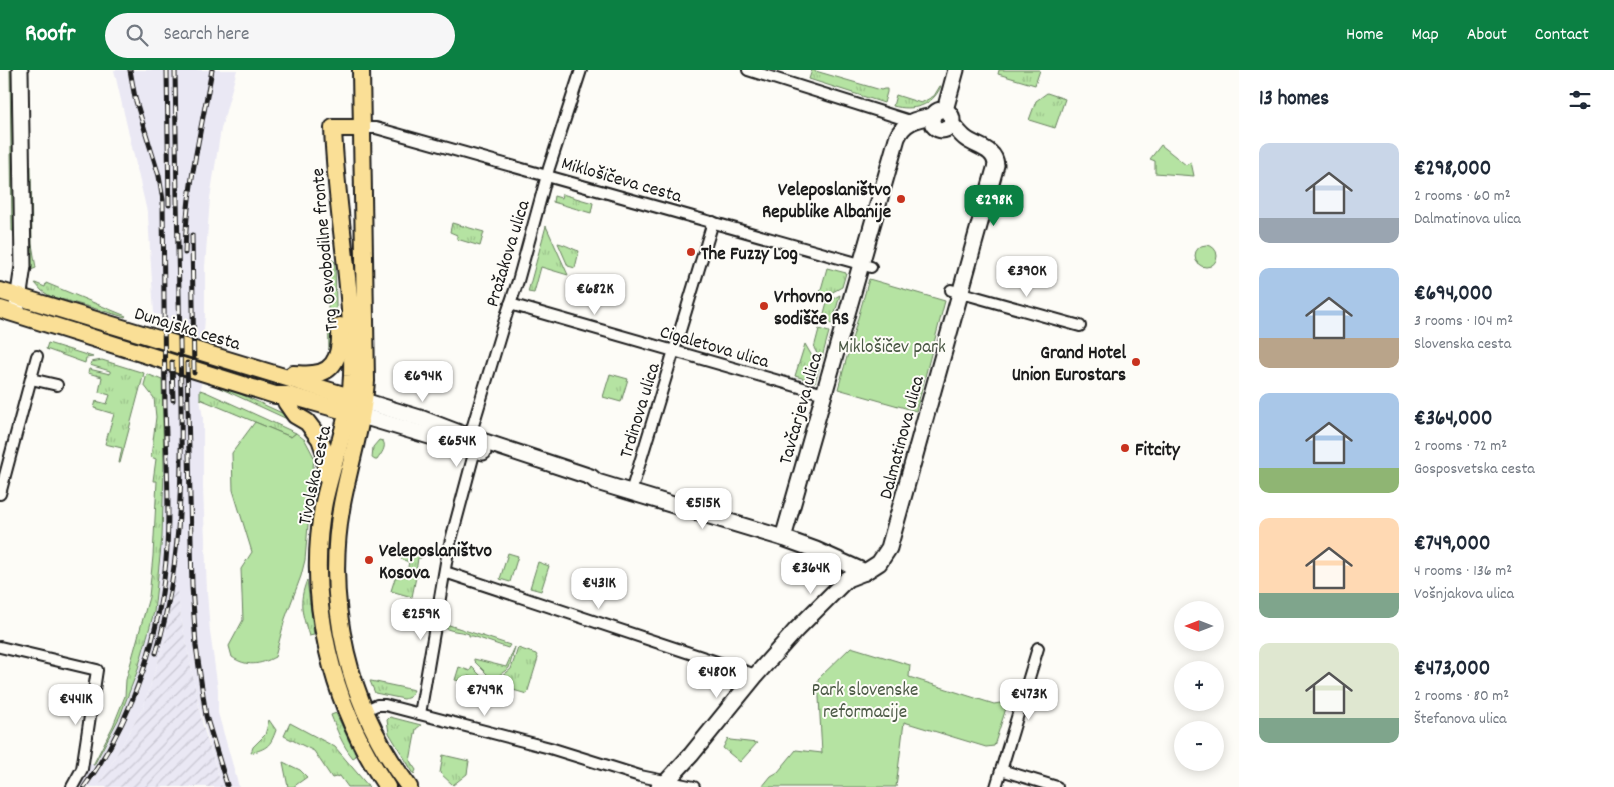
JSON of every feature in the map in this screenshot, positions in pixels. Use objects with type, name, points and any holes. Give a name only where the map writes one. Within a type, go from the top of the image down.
[{"type":"main road","points":[[8,312],[19,296],[23,266],[20,70]]},
{"type":"main road","name":"Trg Osvobodilne fronte","points":[[355,406],[366,355],[361,70]]},
{"type":"main road","points":[[910,121],[943,117],[956,70]]},
{"type":"main road","name":"Dalmatinova ulica","points":[[663,785],[796,630],[826,601],[842,582],[865,572],[879,563],[891,544],[956,292],[995,169],[995,159],[984,149],[965,139],[943,117]]},
{"type":"main road","name":"Tavčarjeva ulica","points":[[783,538],[824,394],[866,266],[897,138],[910,121]]},
{"type":"main road","name":"Trg Osvobodilne fronte","points":[[355,406],[351,310],[334,163],[333,128],[362,128]]},
{"type":"main road","name":"Dunajska cesta","points":[[0,290],[272,373],[355,406]]},
{"type":"main road","points":[[272,373],[316,374],[331,366],[339,353],[340,321],[349,292]]},
{"type":"main road","name":"Dunajska cesta","points":[[8,312],[281,398],[288,395],[355,406]]},
{"type":"main road","points":[[281,398],[308,413],[321,426],[330,443],[334,464]]},
{"type":"main road","points":[[281,398],[295,415],[314,429],[323,446],[326,467],[324,502]]},
{"type":"main road","points":[[355,406],[422,419],[471,445],[590,484],[597,482],[783,538],[816,550],[865,572]]},
{"type":"main road","name":"Tivolska cesta","points":[[355,406],[334,464],[324,502],[320,532],[320,602],[333,670],[346,709],[365,749],[388,787]]},
{"type":"main road","name":"Tivolska cesta","points":[[355,406],[336,555],[338,611],[351,675],[388,757],[409,787]]},
{"type":"street","name":"Pražakova ulica","points":[[420,714],[445,572],[454,526],[465,485],[471,445],[547,175],[581,70]]},
{"type":"street","points":[[748,70],[910,121]]},
{"type":"street","name":"Miklošičeva cesta","points":[[362,128],[376,128],[866,266]]},
{"type":"street","name":"Trdinova ulica","points":[[631,492],[713,222]]},
{"type":"street","points":[[956,292],[1080,326]]},
{"type":"street","name":"Cigaletova ulica","points":[[510,304],[824,394]]},
{"type":"street","points":[[0,494],[37,356]]},
{"type":"street","points":[[31,379],[57,386]]},
{"type":"street","points":[[445,572],[756,676]]},
{"type":"street","points":[[0,647],[97,670],[82,769],[72,787]]},
{"type":"street","points":[[996,787],[1038,648]]},
{"type":"street","points":[[366,710],[377,705],[385,705],[525,741],[640,776],[663,785],[694,787]]},
{"type":"street","points":[[1001,770],[1057,787]]},
{"type":"shaded area","points":[[114,70],[237,70],[221,129],[210,198],[205,267],[205,315],[200,399],[203,418],[203,487],[207,592],[210,632],[218,689],[218,713],[239,787],[222,787],[198,701],[175,580],[165,641],[143,708],[98,787],[76,787],[87,763],[95,765],[120,716],[137,672],[154,612],[164,467],[161,315],[154,314],[148,216]]},
{"type":"shaded area","points":[[175,577],[181,618],[203,726],[222,787],[98,787],[143,708],[165,641]]},
{"type":"green space","points":[[10,70],[13,70],[16,231],[12,231]]},
{"type":"green space","points":[[812,70],[881,90],[887,89],[884,103],[809,79]]},
{"type":"green space","points":[[999,70],[1040,70],[1035,85],[998,74]]},
{"type":"green space","points":[[940,86],[933,99],[921,106],[908,108],[893,106],[896,95],[921,103],[934,96]]},
{"type":"green space","points":[[1047,93],[1065,99],[1055,128],[1029,120],[1036,101]]},
{"type":"green space","points":[[1161,145],[1186,165],[1191,162],[1194,176],[1155,173],[1155,161],[1150,159]]},
{"type":"green space","points":[[31,166],[32,244],[36,268],[31,270],[29,167]]},
{"type":"green space","points":[[562,194],[593,203],[591,213],[553,202],[554,196],[561,198]]},
{"type":"green space","points":[[452,223],[484,232],[480,246],[457,239],[457,235],[450,232]]},
{"type":"green space","points":[[546,226],[568,275],[541,267],[534,293],[528,292]]},
{"type":"green space","points":[[558,243],[579,251],[575,268],[568,266]]},
{"type":"green space","points":[[1206,245],[1214,248],[1217,256],[1214,264],[1206,267],[1198,264],[1195,256],[1198,248]]},
{"type":"green space","points":[[327,256],[335,262],[337,344],[328,356],[329,351]]},
{"type":"green space","points":[[827,268],[846,273],[842,287],[818,300]]},
{"type":"green space","name":"Miklošičev park","points":[[869,279],[945,301],[916,411],[838,389]]},
{"type":"green space","points":[[35,283],[45,287],[46,283],[126,316],[50,296]]},
{"type":"green space","points":[[840,295],[832,324],[822,321],[827,302]]},
{"type":"green space","points":[[819,329],[829,332],[821,361],[814,348]]},
{"type":"green space","points":[[48,343],[93,357],[86,358],[85,363],[46,349]]},
{"type":"green space","points":[[805,344],[819,368],[815,382],[795,376]]},
{"type":"green space","points":[[102,360],[144,373],[120,463],[122,448],[105,444],[114,414],[94,408],[96,401],[107,404],[110,395],[99,392],[102,377],[88,373],[89,369],[110,374],[110,371],[90,365],[91,362]]},
{"type":"green space","points":[[147,374],[162,380],[164,467],[162,537],[154,612],[137,672],[120,716],[93,765],[113,726],[125,696],[126,680],[149,597],[157,481],[153,481],[156,459],[151,457],[156,417],[154,398],[144,385]]},
{"type":"green space","points":[[610,374],[628,379],[621,402],[603,397]]},
{"type":"green space","points":[[210,380],[295,419],[298,424],[209,383]]},
{"type":"green space","points":[[200,390],[296,433],[291,437],[200,399]]},
{"type":"green space","points":[[255,422],[291,437],[296,433],[305,440],[314,457],[305,560],[301,576],[285,619],[275,657],[264,662],[248,664],[232,657],[229,646],[243,620],[241,569],[252,552],[233,490],[232,453]]},
{"type":"green space","points":[[379,440],[383,441],[384,448],[377,460],[375,460],[372,458],[373,447]]},
{"type":"green space","points":[[337,483],[328,552],[331,624],[342,669],[373,740],[369,742],[355,713],[343,681],[329,615],[326,581],[327,548],[330,515]]},
{"type":"green space","points":[[404,549],[422,553],[421,558],[418,558],[416,572],[419,573],[418,577],[416,577],[412,597],[391,591],[396,575],[406,576],[409,562],[401,559]]},
{"type":"green space","points":[[508,553],[518,556],[510,582],[500,579]]},
{"type":"green space","points":[[538,562],[549,566],[541,591],[530,588]]},
{"type":"green space","points":[[603,576],[619,580],[614,594],[599,589]]},
{"type":"green space","points":[[307,580],[314,635],[309,636],[302,608],[304,588]]},
{"type":"green space","points":[[446,624],[510,645],[508,648],[469,636],[466,633],[445,628]]},
{"type":"green space","points":[[515,647],[509,668],[488,683],[487,674],[474,659],[506,667]]},
{"type":"green space","name":"Park slovenske reformacije","points":[[851,647],[910,665],[909,677],[994,704],[1007,705],[994,746],[986,747],[904,722],[896,787],[762,787],[771,776],[778,772],[796,750],[822,753],[818,679]]},
{"type":"green space","points":[[518,648],[536,654],[538,658],[527,694],[492,684],[511,669]]},
{"type":"green space","points":[[459,667],[470,671],[472,667],[481,676],[482,681],[468,676],[466,682],[455,680]]},
{"type":"green space","points":[[370,681],[414,690],[410,697],[404,699],[375,693]]},
{"type":"green space","points":[[336,713],[356,756],[353,758],[343,743],[331,715]]},
{"type":"green space","points":[[390,717],[421,725],[416,729],[410,761],[416,770],[414,774],[389,733],[387,720]]},
{"type":"green space","points":[[269,720],[276,730],[272,740],[264,748],[251,753],[253,747],[265,735]]},
{"type":"green space","points":[[290,723],[335,747],[369,787],[348,787],[340,776],[332,778],[314,751],[284,736]]},
{"type":"green space","points":[[728,738],[730,740],[757,743],[740,762],[723,748]]},
{"type":"green space","points":[[443,755],[469,761],[467,774],[453,785],[440,773]]},
{"type":"green space","points":[[283,762],[300,770],[307,777],[293,787],[288,787]]},
{"type":"railway","points":[[84,787],[102,761],[117,733],[142,673],[152,642],[159,610],[167,547],[168,493],[163,200],[159,176],[135,98],[130,70]]},
{"type":"railway","points":[[167,70],[169,205]]},
{"type":"railway","points":[[156,653],[166,615],[173,576],[180,498],[181,420],[175,70]]},
{"type":"railway","points":[[185,253],[191,184],[212,70]]},
{"type":"railway","points":[[192,235],[194,373]]},
{"type":"railway","points":[[172,362],[173,400]]},
{"type":"railway","points":[[187,363],[192,586],[196,646],[206,716],[227,785]]},
{"type":"place","name":"Veleposlaništvo Republike Albanije","points":[[901,199]]},
{"type":"place","name":"The Fuzzy Log","points":[[691,252]]},
{"type":"place","name":"Vrhovno sodišče RS","points":[[764,306]]},
{"type":"place","name":"Grand Hotel Union Eurostars","points":[[1136,362]]},
{"type":"place","name":"Fitcity","points":[[1125,448]]},
{"type":"place","name":"Veleposlaništvo Kosova","points":[[369,560]]}]
